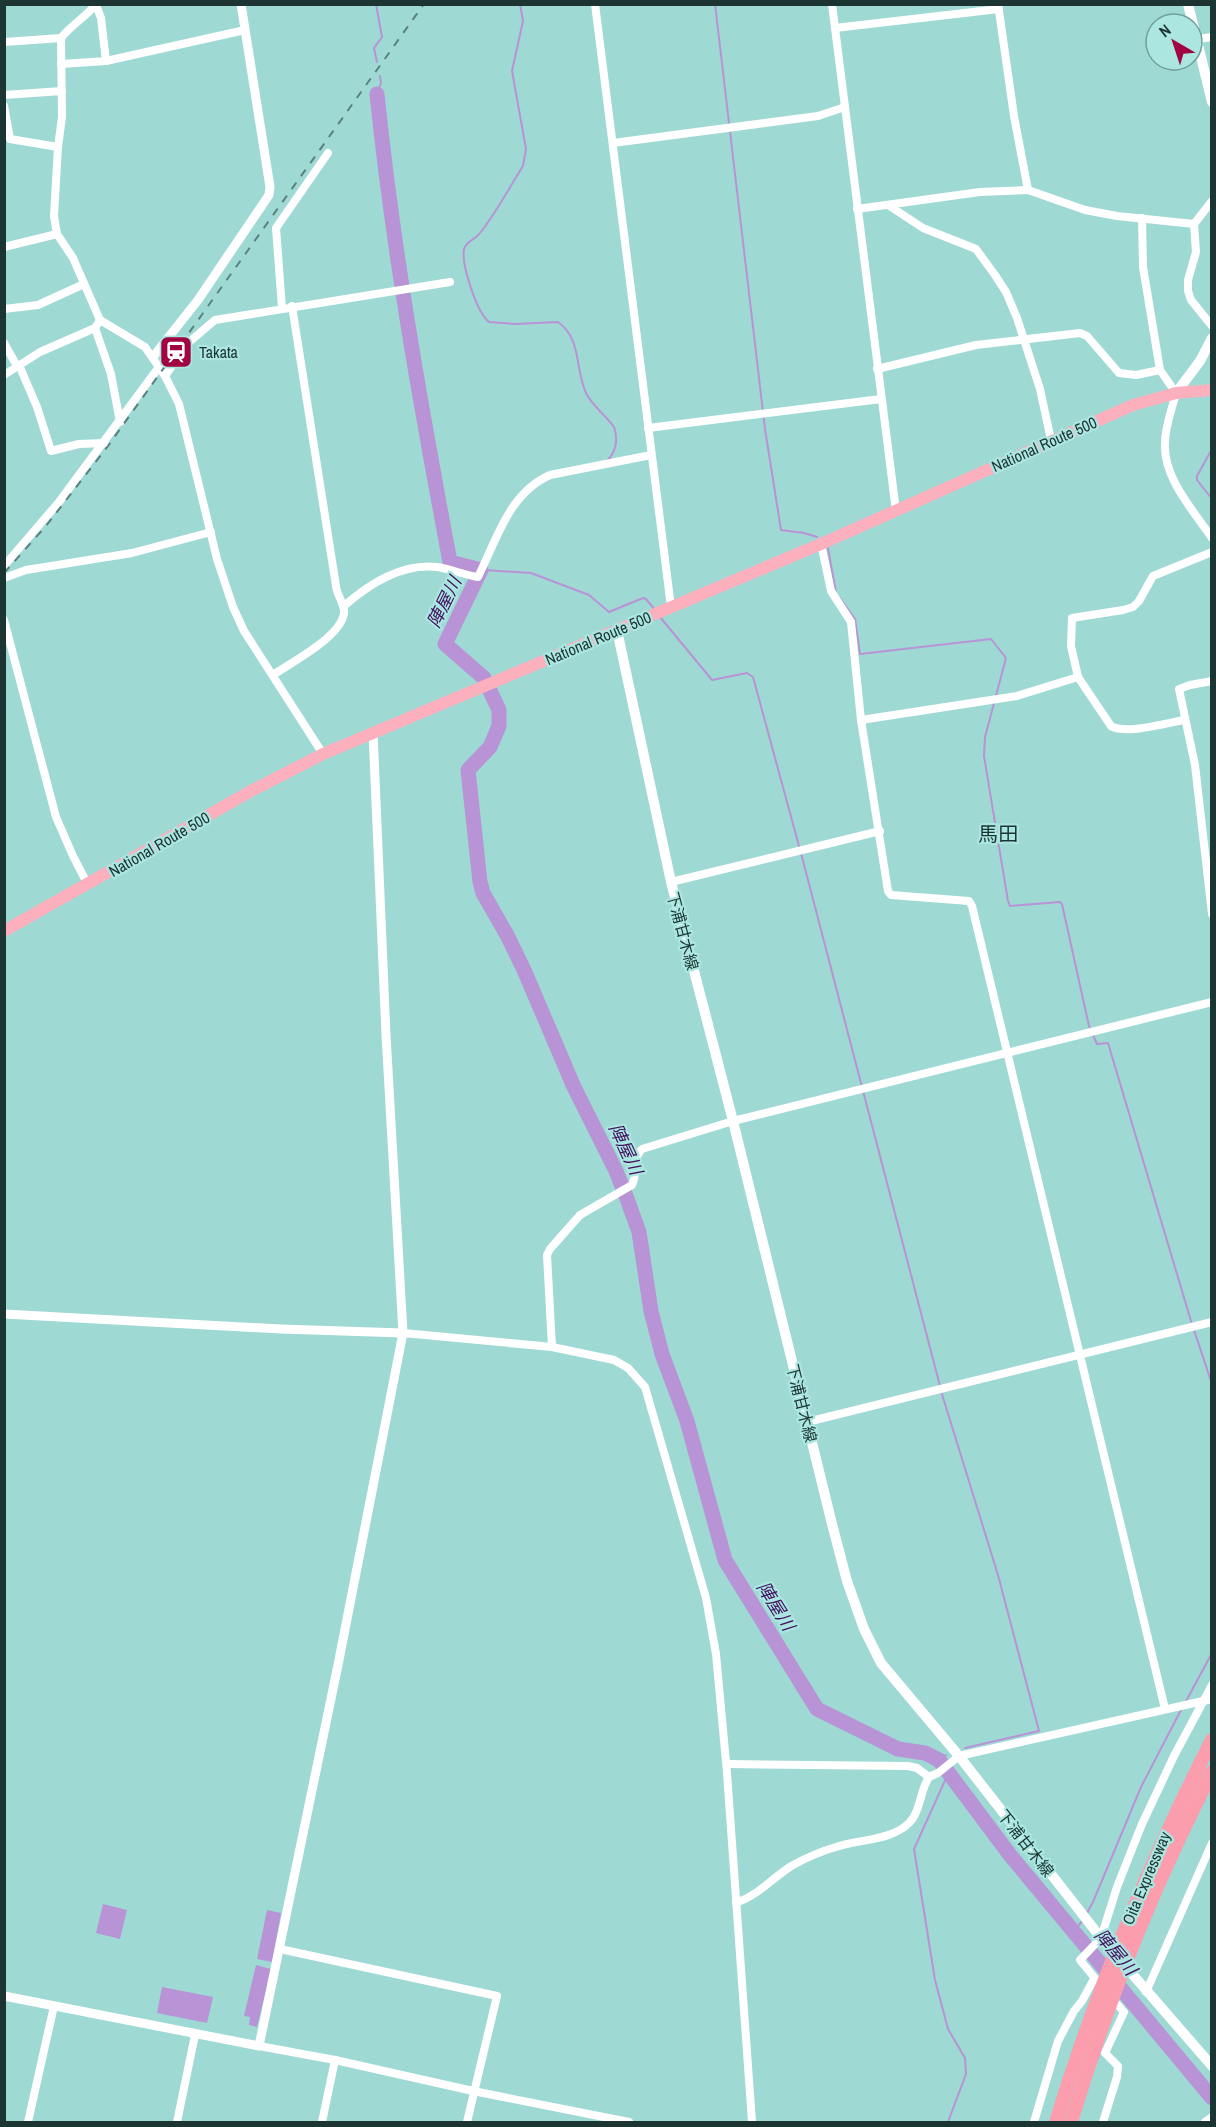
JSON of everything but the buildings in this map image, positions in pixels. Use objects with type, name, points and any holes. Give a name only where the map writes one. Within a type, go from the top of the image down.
[{"type":"highway","name":"National Route 500","points":[[4,931],[251,791],[323,754],[896,511],[1133,405],[1176,393],[1212,390]]},
{"type":"highway","name":"Oita Expressway","points":[[1056,2122],[1087,2026],[1119,1941],[1165,1833],[1212,1740]]},
{"type":"highway","name":"Oita Expressway","points":[[1071,2122],[1098,2038],[1129,1954],[1164,1870],[1212,1772]]},
{"type":"main road","points":[[1204,66],[1212,102]]},
{"type":"main road","points":[[1176,393],[1200,361],[1212,338]]},
{"type":"main road","name":"下浦甘木線","points":[[617,630],[670,882],[733,1121],[844,1570],[864,1629],[881,1663],[956,1758],[1101,1938],[1212,2066]]},
{"type":"street","points":[[153,357],[198,300],[269,195],[270,187],[241,4]]},
{"type":"street","points":[[595,4],[671,607]]},
{"type":"street","points":[[832,4],[896,511]]},
{"type":"street","points":[[106,61],[101,18],[96,5],[61,38],[62,117],[54,216],[57,234],[72,258],[100,320],[145,347],[165,376],[178,404],[217,559],[233,607],[244,631],[323,754]]},
{"type":"street","points":[[835,28],[998,7],[1014,116],[1028,190]]},
{"type":"street","points":[[61,64],[106,61],[245,30]]},
{"type":"street","points":[[4,42],[61,38]]},
{"type":"street","points":[[4,94],[62,91]]},
{"type":"street","points":[[4,106],[11,140],[58,147]]},
{"type":"street","points":[[613,142],[818,116],[845,106]]},
{"type":"street","points":[[282,308],[276,228],[328,153]]},
{"type":"street","points":[[857,209],[980,192],[1028,190],[1085,210],[1117,216],[1194,224]]},
{"type":"street","points":[[1212,201],[1194,224],[1196,252],[1188,280],[1191,300],[1212,326]]},
{"type":"street","points":[[888,204],[923,228],[976,249],[1006,292],[1040,389],[1051,440]]},
{"type":"street","points":[[1142,218],[1143,267],[1160,370],[1176,393],[1165,440],[1166,460],[1173,479],[1212,538]]},
{"type":"street","points":[[4,247],[57,234]]},
{"type":"street","points":[[165,376],[188,343],[215,320],[450,282]]},
{"type":"street","points":[[4,309],[38,305],[84,284]]},
{"type":"street","points":[[273,675],[334,632],[344,615],[344,606],[337,595],[292,306]]},
{"type":"street","points":[[4,375],[40,352],[95,328],[100,320]]},
{"type":"street","points":[[95,328],[111,374],[120,422]]},
{"type":"street","points":[[877,369],[976,345],[1080,333],[1088,336],[1119,373],[1136,375],[1160,370]]},
{"type":"street","points":[[4,343],[18,365],[37,407],[51,451],[79,444],[105,443]]},
{"type":"street","points":[[4,566],[60,502],[159,368]]},
{"type":"street","points":[[648,428],[881,399]]},
{"type":"street","points":[[344,606],[366,588],[401,571],[418,566],[439,567],[478,577],[509,513],[522,494],[535,482],[550,475],[651,455]]},
{"type":"street","points":[[4,578],[26,570],[132,553],[211,532]]},
{"type":"street","points":[[821,543],[831,591],[851,622],[861,720],[888,891],[891,895],[969,901],[1081,1354],[1165,1709]]},
{"type":"street","points":[[1184,720],[1128,730],[1111,726],[1078,676],[1071,646],[1072,618],[1133,607],[1153,576],[1212,552]]},
{"type":"street","points":[[4,620],[56,817],[88,885]]},
{"type":"street","points":[[861,720],[1017,696],[1078,676]]},
{"type":"street","points":[[1212,681],[1179,689],[1195,765],[1212,914]]},
{"type":"street","points":[[259,2046],[403,1333],[386,1035],[373,732]]},
{"type":"street","points":[[670,882],[880,831]]},
{"type":"street","points":[[552,1347],[548,1255],[550,1249],[579,1215],[632,1185],[636,1177],[635,1160],[642,1149],[733,1121],[1212,1002]]},
{"type":"street","points":[[4,1314],[281,1329],[403,1333],[552,1347],[614,1360],[628,1368],[645,1387],[712,1625],[727,1764],[752,2122]]},
{"type":"street","points":[[807,1422],[1212,1322]]},
{"type":"street","points":[[1103,2122],[1117,2077],[1118,2066],[1105,2053],[1124,2012],[1080,1960],[1101,1938],[1117,1887],[1142,1824],[1174,1756],[1207,1700],[1212,1685]]},
{"type":"street","points":[[736,1903],[760,1891],[794,1865],[835,1847],[891,1834],[903,1828],[911,1821],[929,1777],[938,1773],[956,1758],[1207,1700]]},
{"type":"street","points":[[727,1764],[908,1766],[917,1768],[929,1777]]},
{"type":"street","points":[[1146,1992],[1212,1843]]},
{"type":"street","points":[[280,1949],[497,1996],[467,2122]]},
{"type":"street","points":[[1034,2122],[1058,2041],[1094,1979]]},
{"type":"street","points":[[4,1996],[195,2035],[335,2060],[611,2121],[629,2122]]},
{"type":"street","points":[[28,2122],[54,2006]]},
{"type":"street","points":[[177,2122],[195,2035]]},
{"type":"street","points":[[322,2122],[335,2060]]},
{"type":"street","points":[[1205,2122],[1212,2117]]},
{"type":"shaded area","points":[[103,1904],[127,1910],[120,1939],[96,1933]]},
{"type":"shaded area","points":[[267,1910],[281,1913],[272,1962],[257,1959]]},
{"type":"shaded area","points":[[256,1965],[271,1969],[257,2027],[249,2025],[250,2017],[244,2016]]},
{"type":"shaded area","points":[[162,1987],[213,1997],[207,2023],[157,2013]]},
{"type":"waterway","points":[[376,4],[382,37],[374,48],[377,62]]},
{"type":"waterway","points":[[520,4],[523,21],[512,71],[526,149],[523,166],[486,225],[465,246],[467,276],[475,299],[489,322],[515,324],[558,322],[566,329],[575,346],[580,376],[587,395],[614,427],[616,445],[608,460]]},
{"type":"waterway","points":[[715,4],[765,429],[781,530],[817,537]]},
{"type":"waterway","points":[[377,94],[381,83],[380,76]]},
{"type":"waterway","name":"陣屋川","points":[[377,94],[399,270],[450,562],[481,570],[445,644],[484,678],[499,710],[499,726],[490,747],[468,770],[480,882],[483,893],[524,970],[574,1087],[626,1196],[639,1232],[651,1311],[662,1354],[687,1421],[725,1560],[817,1709],[898,1749],[925,1753],[939,1760],[1010,1855],[1212,2098]]},
{"type":"waterway","points":[[1212,449],[1197,476],[1197,480],[1212,499]]},
{"type":"waterway","points":[[828,548],[836,593]]},
{"type":"waterway","points":[[484,570],[531,573],[589,595],[609,612],[643,598],[655,610]]},
{"type":"waterway","points":[[839,597],[855,619],[860,654],[991,639],[1006,658],[985,737],[984,756],[1008,901],[1010,906],[1060,902],[1062,904],[1089,1026],[1097,1044],[1108,1043],[1212,1384]]},
{"type":"waterway","points":[[660,617],[712,680],[747,673],[753,677],[940,1386]]},
{"type":"waterway","points":[[941,1391],[998,1575],[1039,1731],[965,1748]]},
{"type":"waterway","points":[[1185,1703],[1212,1653]]},
{"type":"waterway","points":[[1086,1915],[1141,1787],[1182,1708]]},
{"type":"waterway","points":[[939,1760],[946,1755]]},
{"type":"waterway","points":[[948,1774],[914,1849],[935,1980],[948,2029],[965,2058],[966,2074],[948,2122]]},
{"type":"waterway","points":[[1074,1931],[1083,1920]]},
{"type":"railway","points":[[4,573],[46,526],[108,446],[424,4]]},
{"type":"place","name":"Takata","points":[[176,352]]},
{"type":"district","name":"馬田","points":[[998,833]]}]
